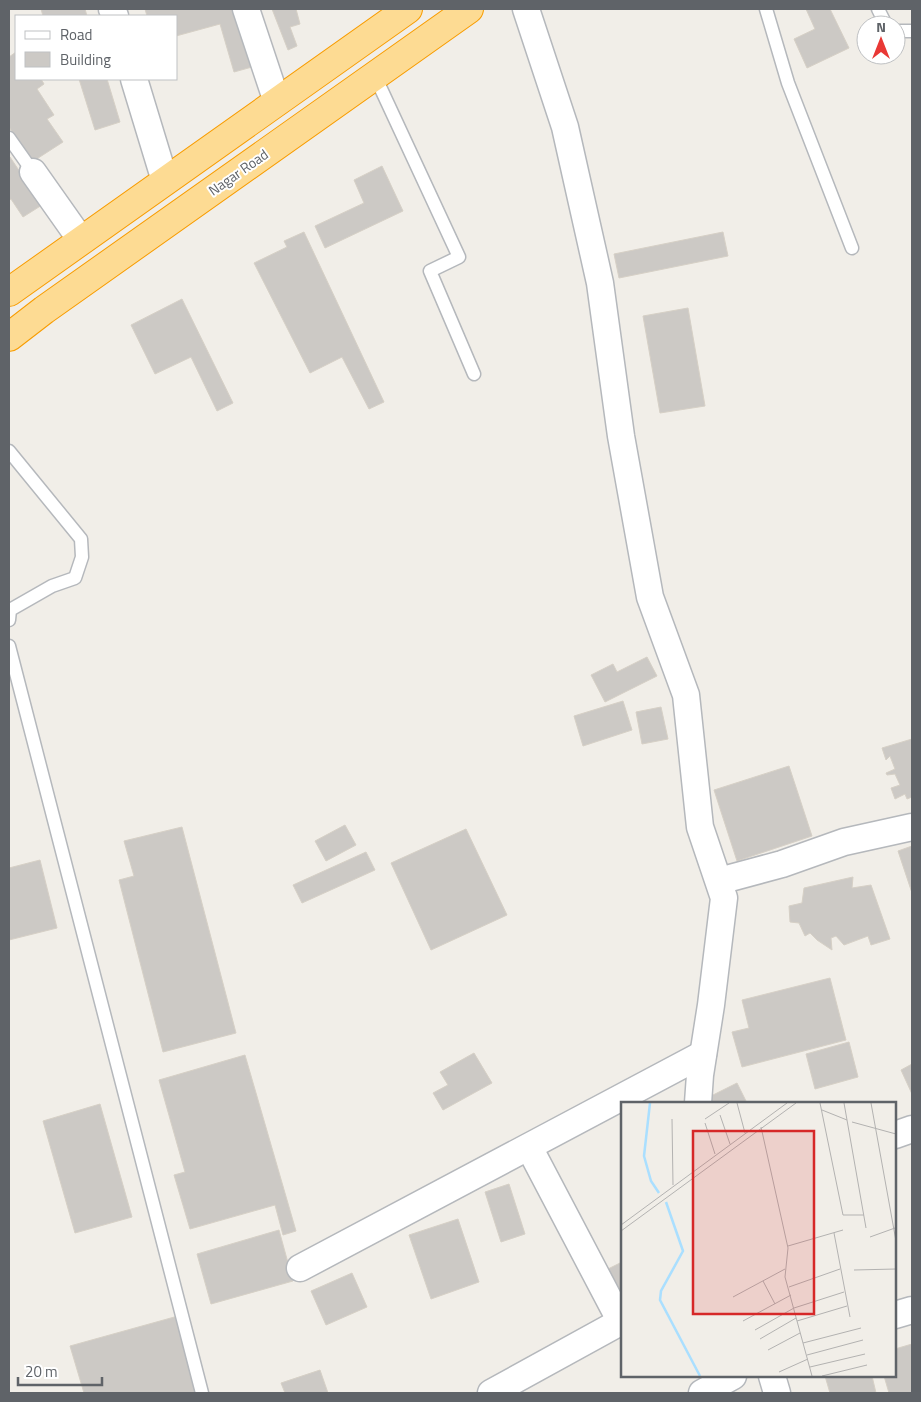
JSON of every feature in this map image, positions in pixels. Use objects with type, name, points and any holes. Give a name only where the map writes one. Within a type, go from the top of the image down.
[{"type":"highway","name":"Nagar Road","points":[[9,337],[52,304],[469,9]]},
{"type":"highway","points":[[9,292],[277,102],[400,12]]},
{"type":"street","points":[[246,9],[277,102]]},
{"type":"street","points":[[526,9],[565,127],[598,273],[621,436],[650,597],[686,694],[700,826],[724,898],[698,1102]]},
{"type":"street","points":[[134,80],[165,181]]},
{"type":"street","points":[[33,172],[81,240]]},
{"type":"street","points":[[719,881],[782,864],[844,842],[912,827]]},
{"type":"street","points":[[300,1268],[703,1054]]},
{"type":"street","points":[[896,1135],[912,1129]]},
{"type":"street","points":[[529,1147],[621,1320]]},
{"type":"street","points":[[896,1315],[912,1310]]},
{"type":"street","points":[[491,1393],[621,1323]]},
{"type":"street","points":[[702,1393],[731,1377]]},
{"type":"street","points":[[772,1377],[777,1393]]},
{"type":"lane","points":[[766,9],[788,83],[852,248]]},
{"type":"lane","points":[[375,76],[459,257],[430,271],[474,374]]},
{"type":"lane","points":[[9,138],[33,172]]},
{"type":"lane","points":[[9,451],[80,539],[82,556],[75,578],[52,586],[10,610],[9,620]]},
{"type":"lane","points":[[9,646],[202,1393]]},
{"type":"building","points":[[41,9],[85,9],[87,15],[43,15]]},
{"type":"building","points":[[145,9],[235,9],[252,67],[234,72],[220,24],[178,35],[178,15],[147,15]]},
{"type":"building","points":[[272,9],[296,9],[300,24],[290,27],[297,46],[288,50]]},
{"type":"building","points":[[806,9],[830,9],[849,48],[807,68],[794,39],[815,29]]},
{"type":"building","points":[[15,53],[15,80],[42,80],[44,84],[37,89],[54,115],[47,119],[63,142],[32,162],[9,127],[9,57]]},
{"type":"building","points":[[79,80],[107,80],[120,122],[95,130]]},
{"type":"building","points":[[10,157],[42,205],[23,217],[11,199],[9,200]]},
{"type":"building","points":[[382,166],[403,211],[325,248],[315,226],[364,203],[354,180]]},
{"type":"building","points":[[304,232],[384,402],[369,409],[342,357],[310,373],[254,263],[287,247],[284,241]]},
{"type":"building","points":[[723,232],[728,256],[619,278],[614,254]]},
{"type":"building","points":[[182,299],[233,403],[217,411],[191,357],[155,374],[131,325]]},
{"type":"building","points":[[688,308],[705,406],[660,413],[643,316]]},
{"type":"building","points":[[647,657],[657,676],[605,702],[591,675],[613,664],[617,672]]},
{"type":"building","points":[[623,701],[632,730],[583,746],[574,716]]},
{"type":"building","points":[[661,707],[668,739],[642,744],[636,712]]},
{"type":"building","points":[[912,739],[912,797],[907,799],[905,794],[895,799],[891,788],[900,785],[895,774],[887,775],[886,773],[895,769],[890,756],[886,760],[882,748]]},
{"type":"building","points":[[789,766],[812,836],[737,861],[714,790]]},
{"type":"building","points":[[345,825],[356,845],[326,861],[315,841]]},
{"type":"building","points":[[182,827],[236,1033],[163,1052],[119,880],[134,876],[124,841]]},
{"type":"building","points":[[466,829],[507,915],[431,950],[391,863]]},
{"type":"building","points":[[912,846],[912,893],[898,851]]},
{"type":"building","points":[[366,852],[375,870],[302,903],[293,885]]},
{"type":"building","points":[[40,860],[57,928],[9,940],[9,868]]},
{"type":"building","points":[[853,877],[852,888],[871,885],[890,939],[871,945],[868,936],[844,945],[836,936],[831,938],[832,950],[810,933],[805,936],[799,923],[790,922],[789,906],[802,903],[804,888]]},
{"type":"building","points":[[830,978],[846,1040],[742,1067],[732,1032],[749,1028],[742,1000]]},
{"type":"building","points":[[849,1042],[858,1077],[815,1089],[806,1054]]},
{"type":"building","points":[[474,1053],[492,1083],[443,1110],[433,1093],[448,1085],[440,1072]]},
{"type":"building","points":[[245,1055],[296,1231],[283,1235],[275,1205],[190,1229],[174,1175],[185,1172],[159,1080]]},
{"type":"building","points":[[912,1064],[912,1094],[901,1070]]},
{"type":"building","points":[[737,1083],[746,1102],[712,1102],[709,1097]]},
{"type":"building","points":[[100,1104],[132,1217],[75,1233],[43,1121]]},
{"type":"building","points":[[509,1184],[525,1234],[501,1242],[485,1192]]},
{"type":"building","points":[[458,1219],[479,1282],[431,1299],[409,1235]]},
{"type":"building","points":[[279,1230],[293,1281],[211,1304],[197,1254]]},
{"type":"building","points":[[621,1262],[621,1294],[608,1269]]},
{"type":"building","points":[[352,1273],[367,1307],[326,1325],[311,1291]]},
{"type":"building","points":[[178,1316],[200,1393],[84,1393],[70,1346]]},
{"type":"building","points":[[912,1344],[912,1393],[889,1393],[884,1377],[896,1377],[896,1349]]},
{"type":"building","points":[[320,1370],[328,1393],[285,1393],[281,1383]]},
{"type":"building","points":[[825,1377],[872,1377],[876,1393],[830,1393]]}]
